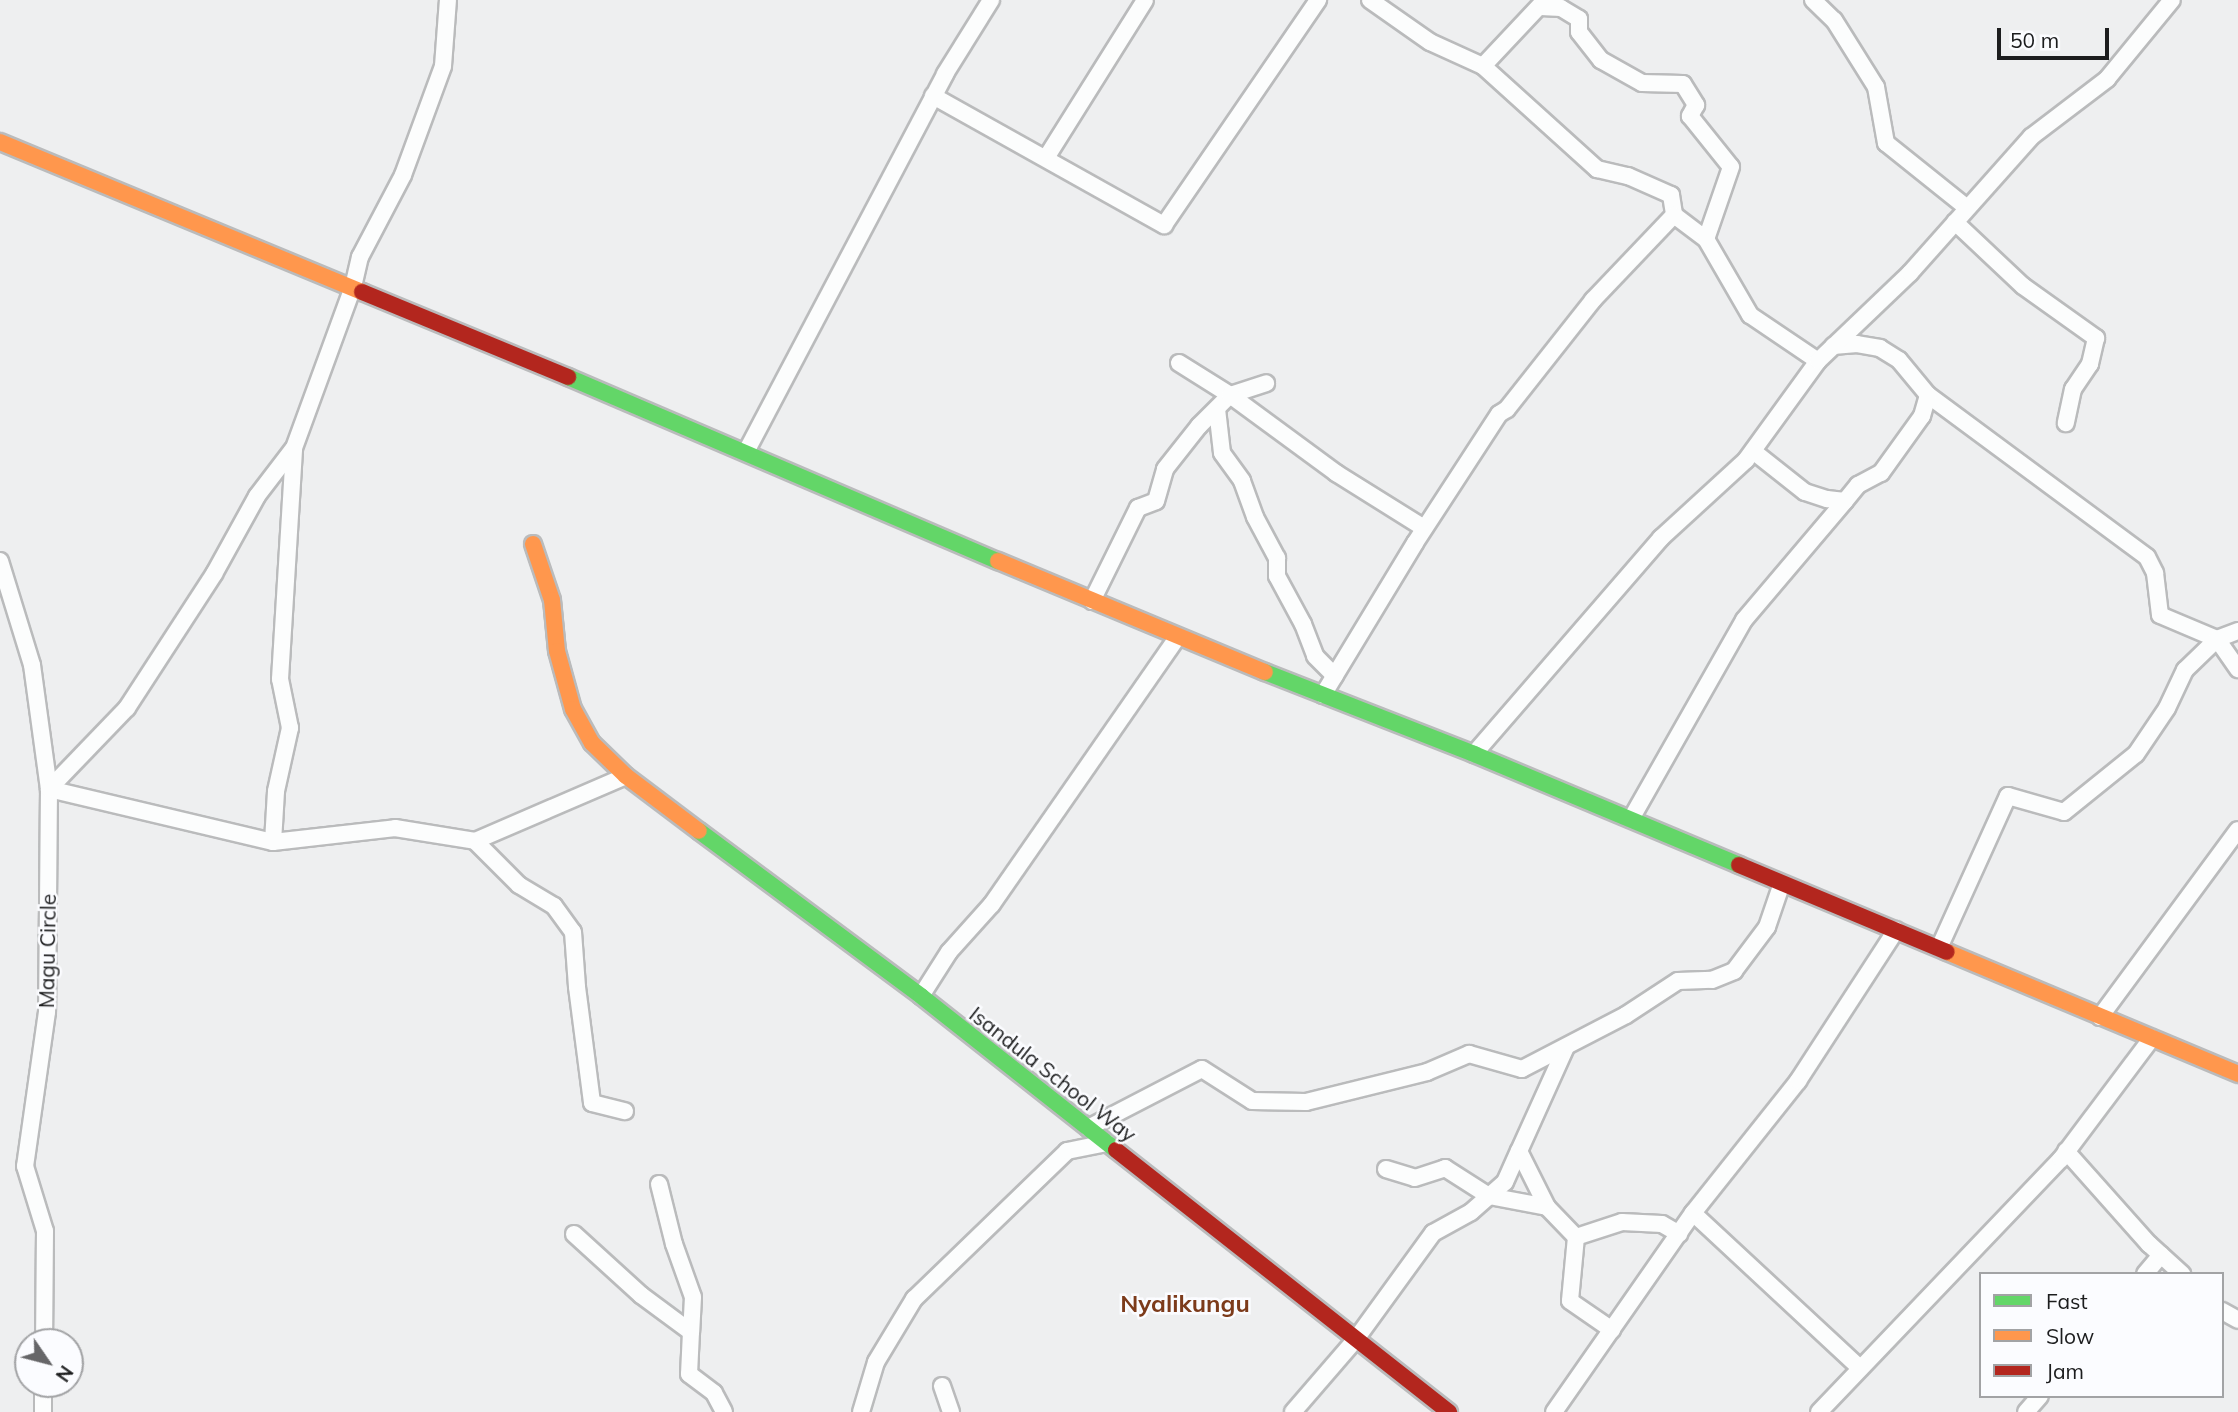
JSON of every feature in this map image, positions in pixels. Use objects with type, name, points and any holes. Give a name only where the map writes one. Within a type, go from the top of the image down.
[{"type":"main road","points":[[0,142],[746,452],[1177,638],[1474,754],[2238,1074]]},
{"type":"main road","name":"Isandula School Way","points":[[533,544],[552,600],[557,651],[573,709],[593,743],[626,776],[921,996],[1449,1412]]},
{"type":"street","points":[[273,842],[276,791],[290,728],[280,679],[294,449],[353,287],[360,257],[403,176],[443,66],[448,0]]},
{"type":"street","points":[[746,452],[933,96],[990,0]]},
{"type":"street","points":[[1046,158],[1144,0]]},
{"type":"street","points":[[933,96],[1164,225],[1318,0]]},
{"type":"street","points":[[1370,0],[1430,42],[1483,66],[1597,169],[1628,176],[1671,195],[1674,215],[1706,239],[1750,315],[1818,361]]},
{"type":"street","points":[[1813,0],[1834,20],[1876,87],[1886,143],[1967,208]]},
{"type":"street","points":[[1474,754],[1661,538],[1753,451],[1818,361],[1910,273],[2031,137],[2107,79],[2172,0]]},
{"type":"street","points":[[1483,66],[1543,4],[1561,8],[1579,19],[1579,32],[1601,60],[1642,83],[1683,84],[1696,105],[1690,116],[1731,167],[1706,239]]},
{"type":"street","points":[[1323,695],[1424,528],[1499,414],[1507,409],[1593,300],[1674,215]]},
{"type":"street","points":[[1955,222],[2023,286],[2096,338],[2090,364],[2073,388],[2066,423]]},
{"type":"street","points":[[1833,346],[1857,344],[1880,348],[1899,360],[1928,395],[2147,557],[2155,573],[2160,615],[2217,639],[2238,669]]},
{"type":"street","points":[[1179,363],[1230,395],[1336,473],[1424,528]]},
{"type":"street","points":[[1092,601],[1138,508],[1156,501],[1166,469],[1230,395],[1266,383]]},
{"type":"street","points":[[1630,819],[1744,620],[1858,485],[1881,473],[1922,416],[1928,395]]},
{"type":"street","points":[[1217,409],[1222,453],[1241,481],[1255,517],[1277,558],[1277,576],[1303,624],[1315,656],[1335,676]]},
{"type":"street","points":[[49,789],[127,708],[214,574],[257,496],[294,449]]},
{"type":"street","points":[[1753,451],[1805,492],[1845,501]]},
{"type":"street","name":"Magu Circle","points":[[0,561],[32,665],[49,789],[47,1012],[25,1166],[45,1231],[44,1328]]},
{"type":"street","points":[[1938,948],[2008,796],[2064,812],[2136,754],[2167,708],[2185,670],[2217,639],[2238,631]]},
{"type":"street","points":[[921,996],[949,952],[992,904],[1177,638]]},
{"type":"street","points":[[49,789],[273,842],[395,828],[475,841],[626,776]]},
{"type":"street","points":[[2100,1017],[2238,830]]},
{"type":"street","points":[[475,841],[519,885],[554,906],[573,932],[592,1103],[625,1111]]},
{"type":"street","points":[[1088,1128],[1202,1069],[1252,1101],[1306,1102],[1427,1072],[1469,1054],[1522,1069],[1626,1015],[1678,981],[1712,980],[1734,971],[1766,927],[1782,883]]},
{"type":"street","points":[[1554,1412],[1693,1213],[1798,1081],[1896,930]]},
{"type":"street","points":[[1819,1412],[2066,1151],[2152,1038]]},
{"type":"street","points":[[1293,1412],[1356,1339],[1433,1233],[1471,1212],[1506,1182],[1566,1047]]},
{"type":"street","points":[[861,1412],[876,1362],[914,1299],[1067,1151],[1107,1143]]},
{"type":"street","points":[[1519,1151],[1547,1207],[1576,1237],[1570,1301],[1612,1330]]},
{"type":"street","points":[[2066,1151],[2180,1272]]},
{"type":"street","points":[[1386,1169],[1415,1178],[1445,1168],[1489,1196],[1547,1207]]},
{"type":"street","points":[[659,1184],[674,1244],[692,1297],[689,1374],[714,1393],[724,1412]]},
{"type":"street","points":[[1693,1213],[1860,1368]]},
{"type":"street","points":[[1576,1237],[1622,1222],[1662,1224],[1679,1234]]},
{"type":"street","points":[[574,1234],[640,1295],[691,1332]]},
{"type":"street","points":[[2147,1272],[2161,1255]]},
{"type":"street","points":[[942,1386],[951,1412]]},
{"type":"street","points":[[2026,1412],[2038,1398]]},
{"type":"traffic: fast","points":[[568,377],[998,561]]},
{"type":"traffic: fast","points":[[1265,672],[1474,754],[1739,865]]},
{"type":"traffic: fast","points":[[699,831],[921,996],[1116,1150]]},
{"type":"traffic: slow","points":[[0,142],[362,292]]},
{"type":"traffic: slow","points":[[533,544],[552,600],[557,651],[573,709],[592,743],[626,776],[699,831]]},
{"type":"traffic: slow","points":[[998,561],[1265,672]]},
{"type":"traffic: slow","points":[[1947,952],[2238,1074]]},
{"type":"traffic: jam","points":[[362,292],[568,377]]},
{"type":"traffic: jam","points":[[1739,865],[1947,952]]},
{"type":"traffic: jam","points":[[1116,1150],[1449,1412]]},
{"type":"district","name":"Nyalikungu","points":[[1185,1304]]}]
